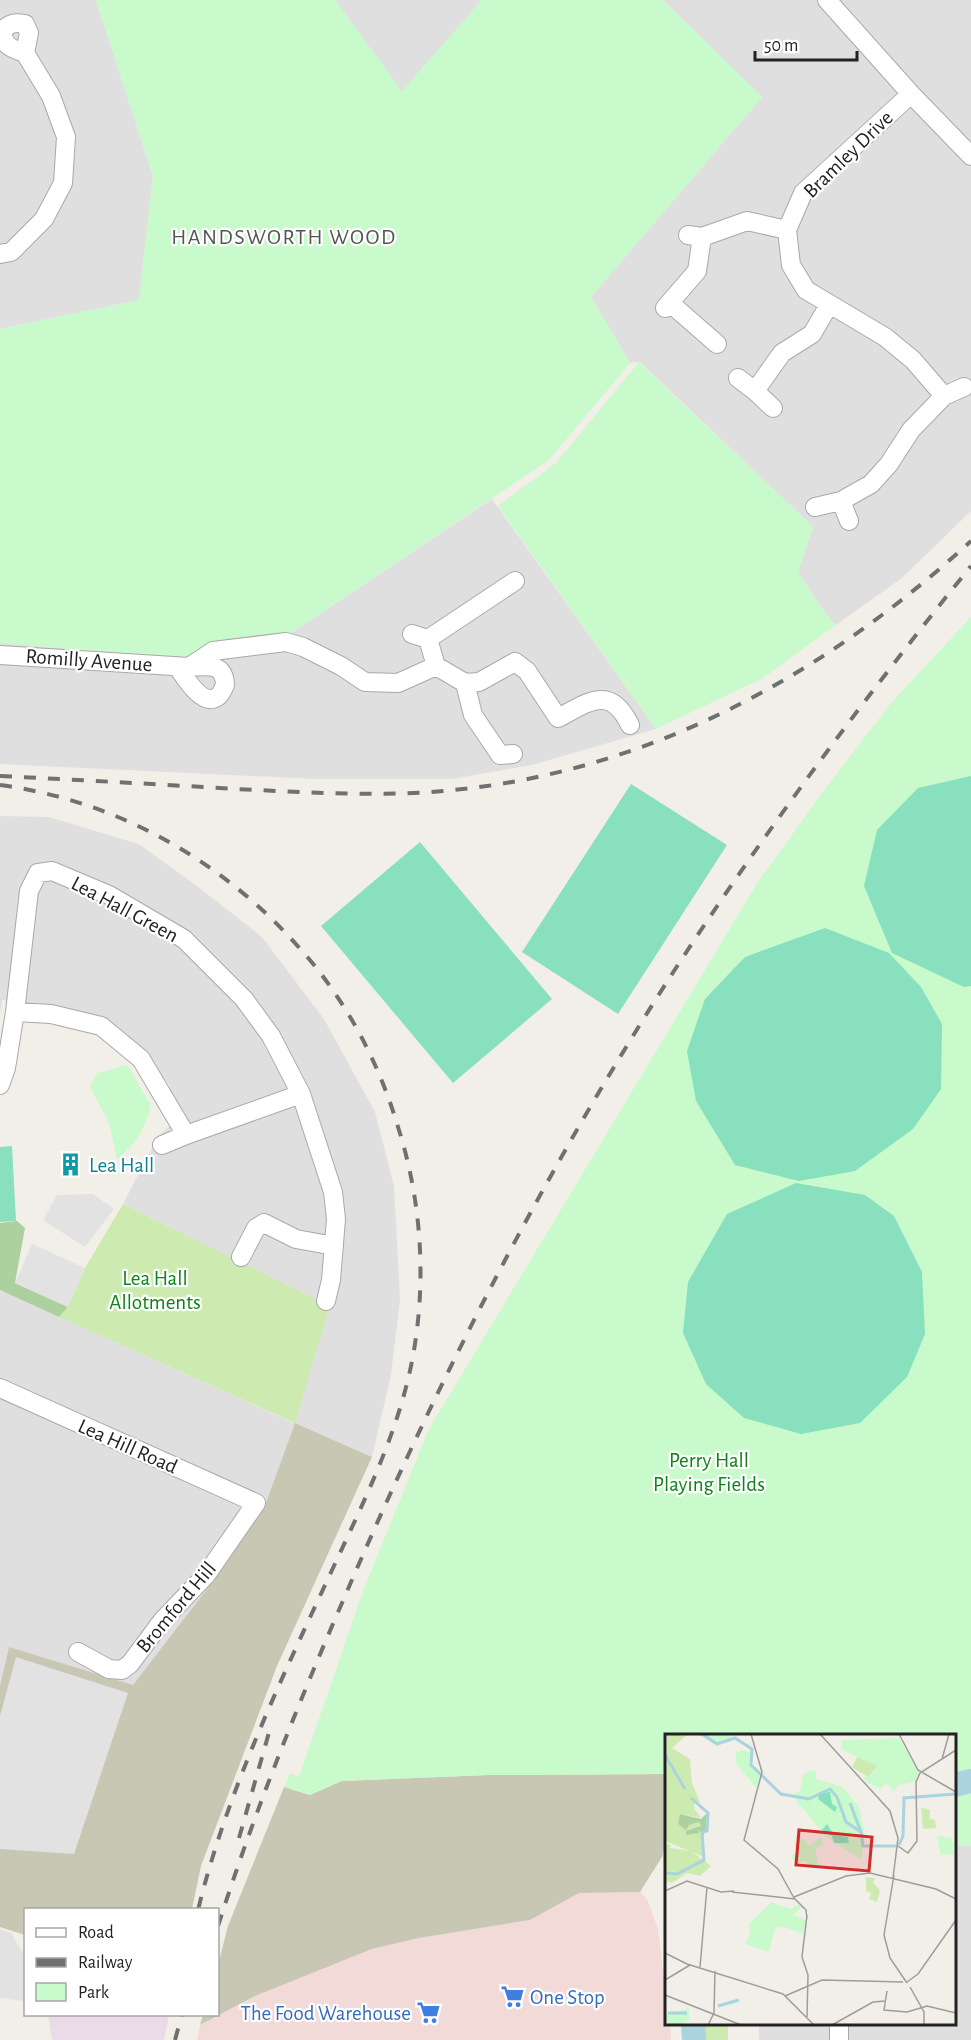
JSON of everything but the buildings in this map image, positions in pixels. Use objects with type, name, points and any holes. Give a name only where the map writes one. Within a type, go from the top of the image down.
[{"type":"street","points":[[827,0],[911,94],[971,156]]},
{"type":"street","points":[[0,254],[11,252],[44,219],[63,183],[66,137],[51,96],[25,53]]},
{"type":"street","name":"Bramley Drive","points":[[786,230],[803,193],[911,94]]},
{"type":"street","points":[[717,344],[668,305],[698,271],[695,236],[747,220],[786,230],[791,265],[806,290],[885,337],[913,360],[944,396]]},
{"type":"street","points":[[755,391],[782,353],[812,334],[828,305]]},
{"type":"street","points":[[738,378],[773,408]]},
{"type":"street","points":[[815,507],[841,501],[871,484],[890,464],[911,430],[944,396],[963,387]]},
{"type":"street","points":[[841,501],[849,521]]},
{"type":"street","points":[[515,581],[420,636],[436,666],[465,683],[479,682],[515,662],[527,671],[552,722],[592,701],[600,700],[619,706],[630,725]]},
{"type":"street","name":"Romilly Avenue","points":[[0,655],[183,666],[213,651],[286,642],[303,647],[341,666],[365,682],[398,683],[436,666]]},
{"type":"street","points":[[465,683],[473,715],[500,755],[513,754]]},
{"type":"street","name":"Lea Hall Green","points":[[0,1085],[6,1068],[15,1012],[29,891],[38,873],[52,871],[109,895],[184,939],[244,999],[271,1036],[301,1094],[333,1192],[336,1219],[331,1280],[326,1301]]},
{"type":"street","points":[[15,1012],[51,1014],[101,1026],[141,1059],[186,1135]]},
{"type":"street","points":[[162,1145],[301,1094]]},
{"type":"street","points":[[241,1257],[256,1228],[264,1222],[296,1239],[334,1246]]},
{"type":"street","name":"Lea Hill Road","points":[[0,1388],[256,1503]]},
{"type":"street","name":"Bromford Hill","points":[[78,1652],[109,1670],[122,1670],[130,1664],[162,1621],[206,1575],[256,1503]]},
{"type":"shaded area","points":[[0,0],[96,0],[153,176],[139,300],[0,329]]},
{"type":"shaded area","points":[[335,0],[482,0],[402,92]]},
{"type":"shaded area","points":[[663,0],[971,0],[971,511],[902,578],[836,625],[823,610],[798,572],[813,527],[640,362],[630,363],[591,297],[762,97]]},
{"type":"shaded area","points":[[492,499],[656,729],[532,765],[452,779],[316,779],[0,764],[0,643],[182,658],[208,644],[222,640],[288,635]]},
{"type":"shaded area","points":[[0,816],[49,817],[139,844],[262,937],[324,1019],[375,1112],[394,1186],[400,1299],[391,1375],[372,1457],[295,1423],[264,1508],[217,1576],[133,1686],[9,1647],[0,1686],[0,1290],[294,1423],[330,1306],[123,1204],[153,1146],[152,1142],[170,1126],[161,1106],[170,1086],[138,1044],[108,1022],[82,1013],[2,1000],[0,1014]]},
{"type":"shaded area","points":[[93,1194],[114,1209],[85,1247],[43,1220],[57,1195]]},
{"type":"shaded area","points":[[32,1244],[85,1268],[68,1307],[15,1283]]},
{"type":"shaded area","points":[[295,1423],[372,1457],[277,1666],[201,1866],[192,1908],[24,1908],[24,1935],[0,1927],[0,1686],[9,1647],[133,1685],[217,1576],[264,1508]]},
{"type":"shaded area","points":[[16,1657],[128,1693],[74,1854],[0,1849],[0,1716]]},
{"type":"shaded area","points":[[665,1774],[665,1846],[662,1857],[640,1892],[579,1893],[530,1920],[419,1938],[372,1949],[255,1996],[219,2015],[219,1961],[228,1926],[284,1787],[310,1795],[341,1781],[488,1775]]},
{"type":"shaded area","points":[[956,1846],[971,1846],[971,2040],[759,2040],[759,2025],[956,2025]]},
{"type":"shaded area","points":[[640,1892],[648,1901],[658,1929],[665,1987],[665,2025],[670,2025],[671,2040],[197,2040],[200,2025],[255,1996],[372,1949],[419,1938],[530,1920],[579,1893]]},
{"type":"shaded area","points":[[0,1929],[11,1933],[24,1955],[24,2001],[0,1998]]},
{"type":"shaded area","points":[[48,2016],[169,2016],[164,2040],[52,2040]]},
{"type":"shaded area","points":[[203,2016],[217,2016],[200,2025]]},
{"type":"green space","points":[[96,0],[335,0],[402,91],[482,0],[663,0],[762,97],[591,297],[630,363],[549,460],[288,635],[222,640],[208,644],[182,658],[0,643],[0,329],[139,300],[153,176]]},
{"type":"green space","points":[[639,362],[813,527],[798,572],[823,610],[836,625],[763,678],[656,729],[498,506],[556,463]]},
{"type":"green space","name":"Perry Hall Playing Fields","points":[[971,617],[971,1846],[956,1846],[956,1734],[665,1734],[665,1774],[488,1775],[342,1781],[310,1795],[284,1787],[290,1773],[299,1777],[363,1591],[429,1429],[756,885],[822,793],[891,703]]},
{"type":"green space","points":[[971,776],[971,986],[964,987],[892,953],[864,886],[877,830],[918,788]]},
{"type":"green space","points":[[631,784],[727,845],[618,1014],[522,952]]},
{"type":"green space","points":[[420,842],[552,999],[453,1083],[321,926]]},
{"type":"green space","points":[[825,928],[889,953],[921,987],[942,1024],[941,1089],[913,1129],[855,1171],[799,1181],[735,1165],[696,1101],[687,1051],[705,999],[745,957]]},
{"type":"green space","points":[[127,1065],[151,1104],[147,1120],[139,1135],[117,1159],[109,1123],[90,1087],[97,1073]]},
{"type":"green space","points":[[12,1146],[16,1221],[0,1222],[0,1147]]},
{"type":"green space","points":[[796,1183],[865,1195],[894,1216],[922,1272],[925,1334],[907,1377],[860,1423],[801,1434],[744,1418],[706,1384],[683,1333],[688,1282],[727,1214]]},
{"type":"green space","name":"Lea Hall Allotments","points":[[123,1204],[330,1306],[295,1423],[59,1317],[68,1307],[85,1268]]},
{"type":"green space","points":[[17,1221],[25,1228],[15,1283],[68,1307],[59,1317],[0,1290],[0,1223]]},
{"type":"green space","points":[[700,2025],[728,2025],[728,2040],[701,2040]]},
{"type":"waterway","points":[[956,1785],[971,1781]]},
{"type":"waterway","points":[[693,2025],[694,2040]]},
{"type":"railway","points":[[0,776],[391,794],[443,791],[518,781],[590,764],[660,740],[728,710],[793,675],[855,635],[914,590],[971,541]]},
{"type":"railway","points":[[219,1923],[276,1763],[378,1522],[454,1360],[537,1201],[627,1046],[744,867],[893,664],[971,566]]},
{"type":"railway","points":[[0,785],[44,793],[87,805],[128,821],[204,864],[239,890],[272,920],[319,971],[360,1034],[390,1103],[406,1155],[412,1184],[420,1243],[420,1302],[417,1332],[406,1388],[389,1440],[368,1492],[294,1651],[240,1778],[224,1822],[199,1908]]},
{"type":"railway","points":[[239,1838],[270,1729]]},
{"type":"railway","points":[[175,2040],[181,2016]]},
{"type":"place","name":"Lea Hall","points":[[71,1165]]},
{"type":"place","name":"One Stop","points":[[512,1997]]},
{"type":"place","name":"The Food Warehouse","points":[[429,2013]]},
{"type":"district","name":"HANDSWORTH WOOD","points":[[284,236]]}]
